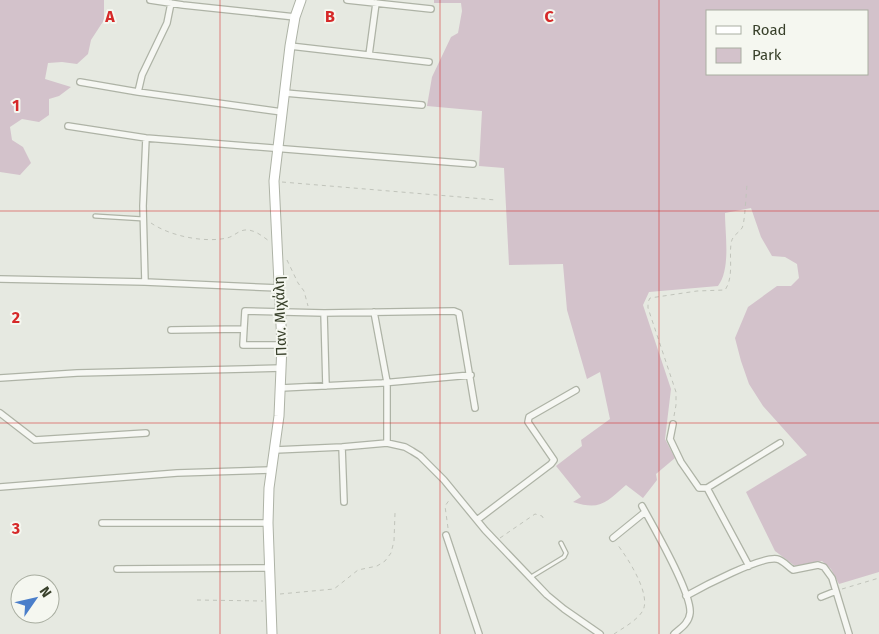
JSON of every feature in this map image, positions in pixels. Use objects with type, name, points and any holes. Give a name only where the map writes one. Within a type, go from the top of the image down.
[{"type":"street","points":[[150,0],[296,17]]},
{"type":"street","name":"Παν. Μιχάλη","points":[[272,634],[268,523],[269,488],[275,450],[282,368],[281,311],[278,288],[279,252],[274,181],[290,46],[301,0]]},
{"type":"street","points":[[347,0],[431,8]]},
{"type":"street","points":[[138,92],[142,75],[168,23],[171,3]]},
{"type":"street","points":[[369,55],[376,3]]},
{"type":"street","points":[[290,46],[429,62]]},
{"type":"street","points":[[80,82],[282,112]]},
{"type":"street","points":[[285,93],[422,105]]},
{"type":"street","points":[[68,126],[146,138],[473,164]]},
{"type":"street","points":[[144,282],[146,138]]},
{"type":"street","points":[[0,279],[144,282],[278,288]]},
{"type":"street","points":[[282,345],[243,345],[244,311],[309,313],[459,312],[475,408]]},
{"type":"street","points":[[374,312],[386,382],[387,444]]},
{"type":"street","points":[[324,313],[326,386]]},
{"type":"street","points":[[171,330],[244,329]]},
{"type":"street","points":[[0,378],[77,373],[282,368]]},
{"type":"street","points":[[281,388],[471,375]]},
{"type":"street","points":[[477,520],[551,464],[554,460],[528,422],[529,417],[576,390]]},
{"type":"street","points":[[0,414],[35,440],[146,433]]},
{"type":"street","points":[[673,424],[670,440],[700,488],[708,488],[780,443]]},
{"type":"street","points":[[275,450],[387,444],[405,447],[420,456],[547,595],[600,634]]},
{"type":"street","points":[[342,447],[344,502]]},
{"type":"street","points":[[0,487],[177,473],[272,470]]},
{"type":"street","points":[[708,488],[749,566]]},
{"type":"street","points":[[613,538],[643,509],[686,596],[690,614],[686,624],[674,634]]},
{"type":"street","points":[[102,523],[268,523]]},
{"type":"street","points":[[446,535],[479,634]]},
{"type":"street","points":[[686,596],[717,579],[762,561],[776,558],[793,570],[818,565],[824,567],[832,578],[849,634]]},
{"type":"street","points":[[117,569],[269,568]]},
{"type":"street","points":[[821,597],[836,591]]},
{"type":"lane","points":[[95,216],[144,219]]},
{"type":"lane","points":[[531,577],[564,557],[566,553],[561,543]]},
{"type":"path","points":[[274,181],[496,200]]},
{"type":"path","points":[[673,424],[676,392],[648,302],[650,298],[657,296],[725,290],[728,287],[732,238],[743,227],[747,185]]},
{"type":"path","points":[[144,219],[163,231],[189,238],[228,238],[243,230],[256,232],[271,242],[288,261],[308,300],[309,313]]},
{"type":"path","points":[[446,535],[449,530],[445,506],[448,501],[457,495]]},
{"type":"path","points":[[196,600],[270,598],[334,589],[358,570],[377,566],[385,561],[391,553],[394,541],[395,513]]},
{"type":"path","points":[[496,541],[535,514],[542,516],[545,521]]},
{"type":"path","points":[[613,538],[629,559],[644,596],[645,605],[638,617],[614,634]]},
{"type":"path","points":[[836,591],[879,578]]},
{"type":"green space","points":[[0,0],[104,0],[104,20],[91,40],[88,54],[77,64],[48,63],[45,79],[71,87],[59,96],[49,99],[49,115],[39,122],[22,119],[10,127],[12,140],[23,147],[31,163],[20,175],[0,172]]},
{"type":"green space","points":[[434,0],[879,0],[879,572],[839,584],[831,569],[822,561],[795,566],[775,551],[746,492],[807,455],[763,406],[749,384],[735,338],[748,307],[777,286],[791,286],[799,278],[797,264],[785,257],[772,256],[761,237],[751,208],[725,213],[726,261],[725,270],[718,286],[649,292],[643,305],[671,389],[665,439],[675,458],[656,474],[657,480],[643,498],[626,485],[608,500],[597,505],[582,505],[573,502],[581,497],[556,466],[582,446],[581,440],[610,419],[600,372],[587,379],[567,310],[563,264],[509,265],[504,168],[479,166],[482,111],[427,106],[432,77],[451,37],[458,33],[462,11],[461,3],[434,3]]}]
